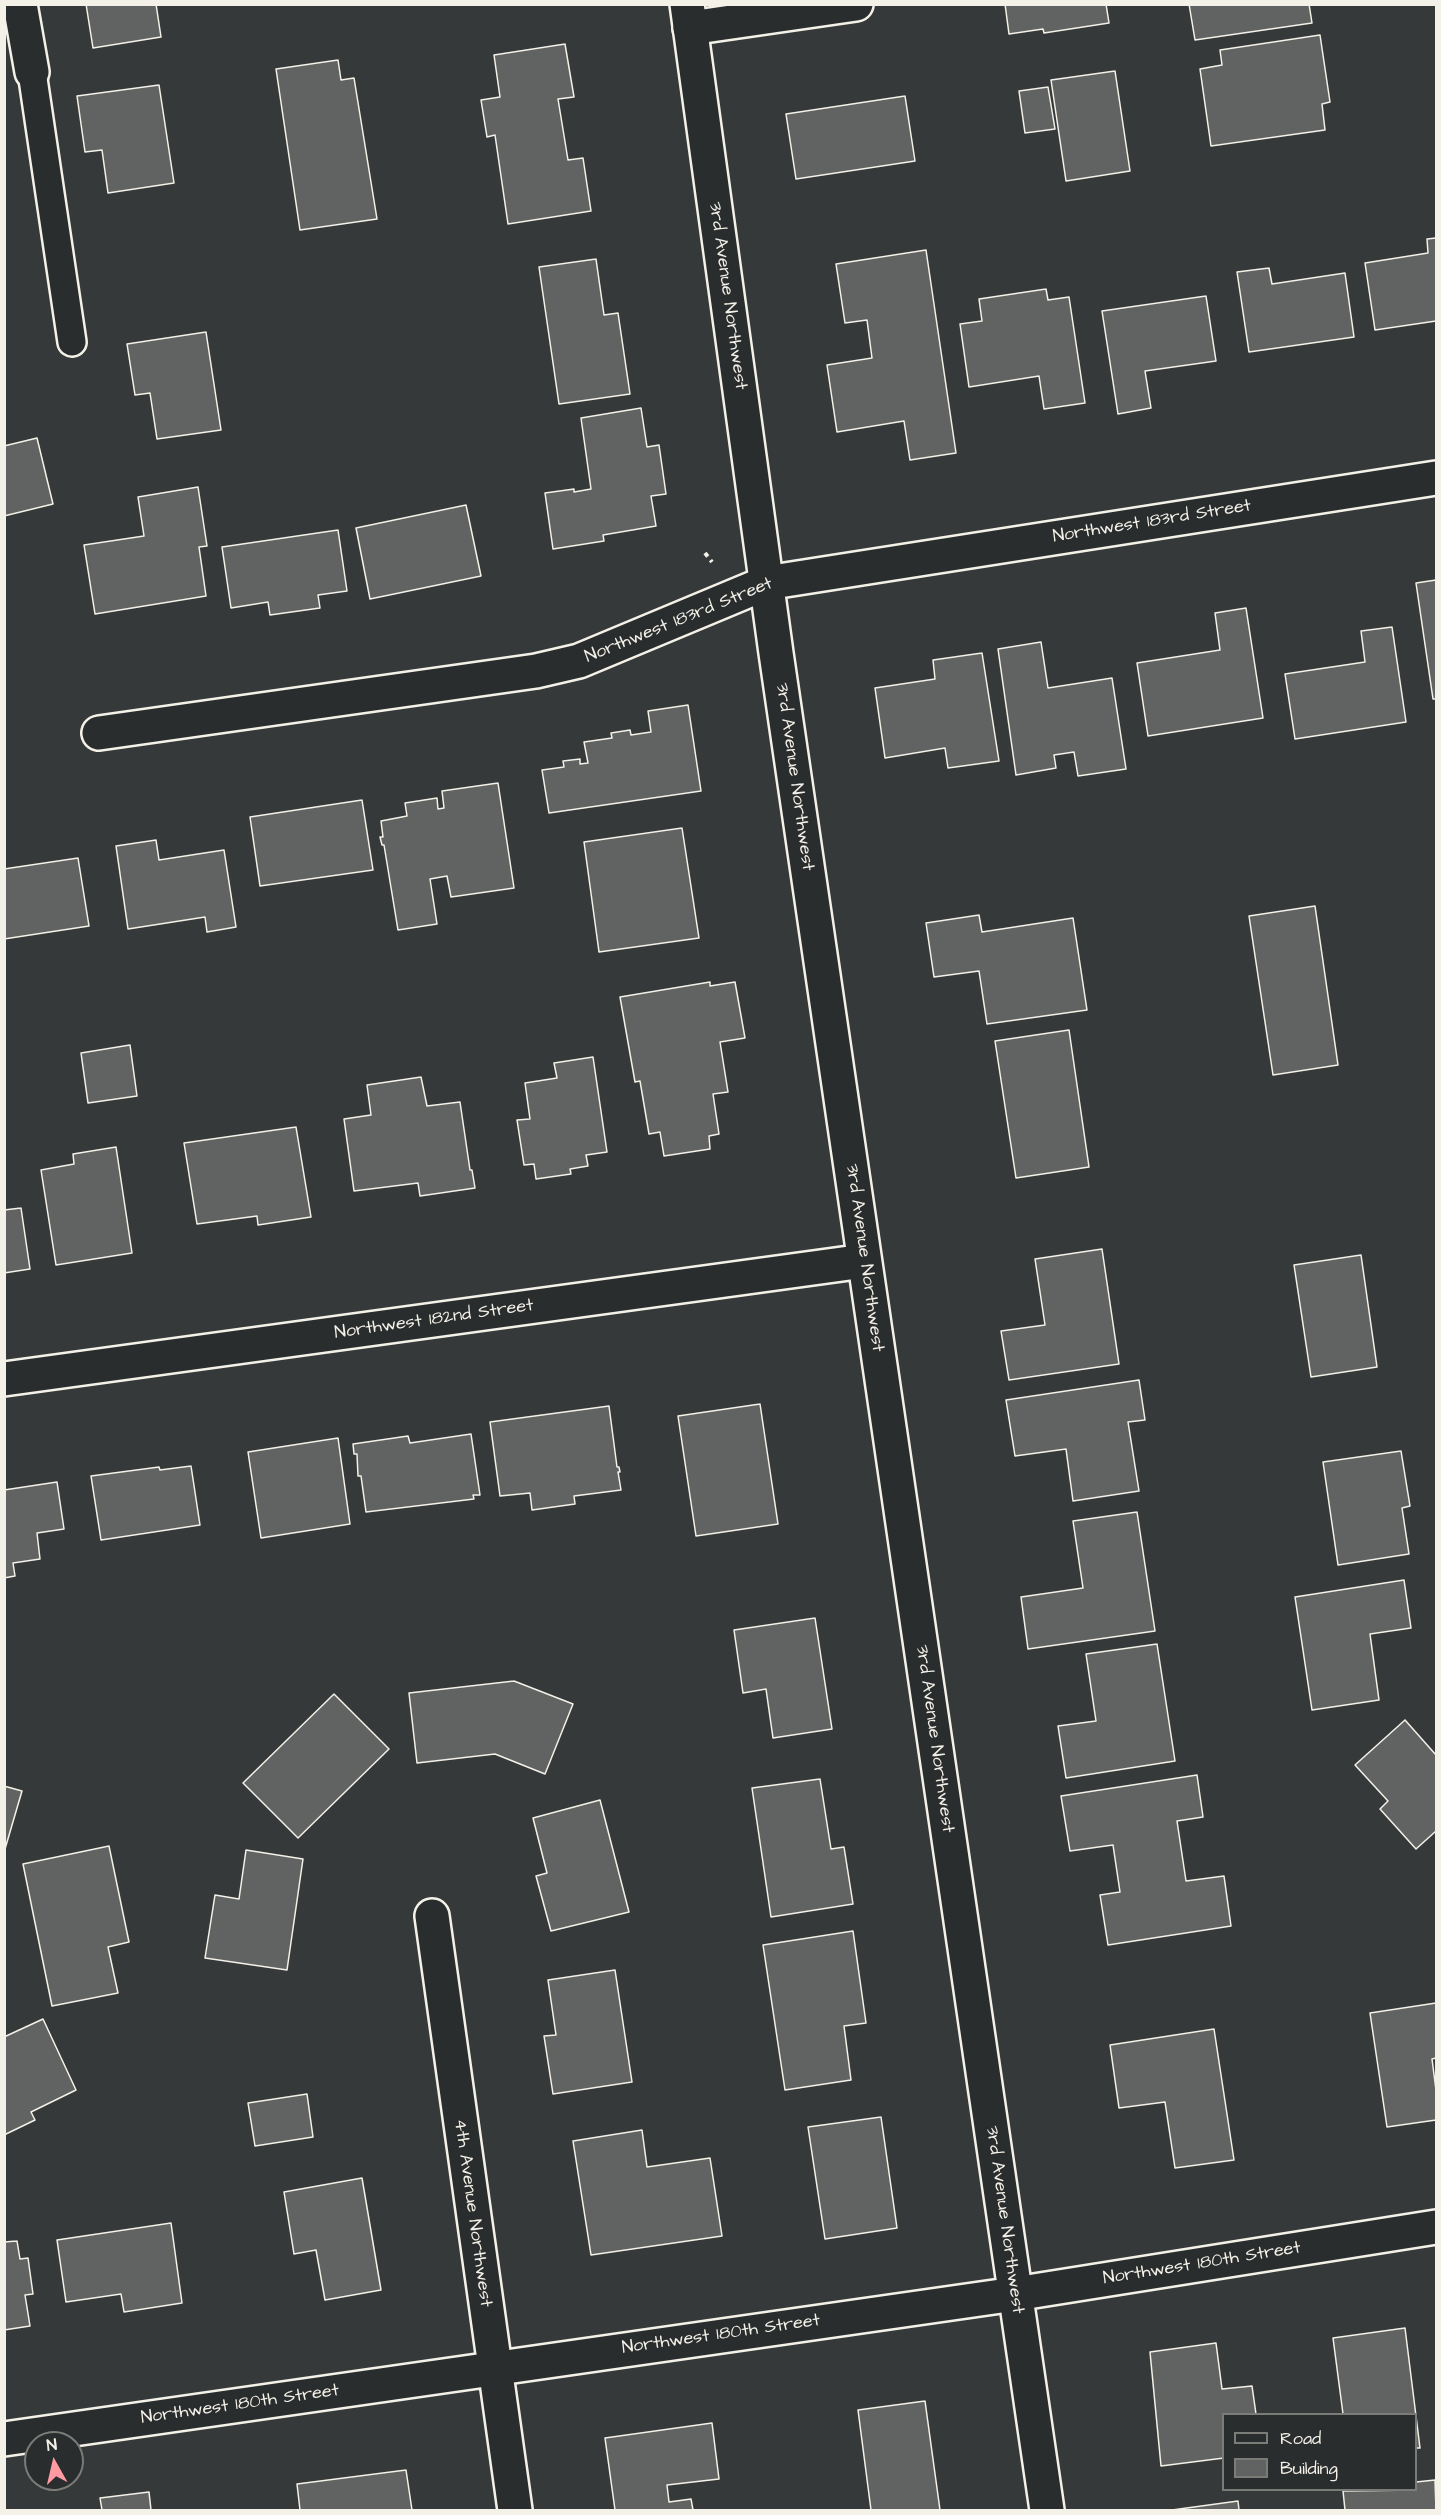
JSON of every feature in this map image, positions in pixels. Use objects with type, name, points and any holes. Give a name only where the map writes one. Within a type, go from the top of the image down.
[{"type":"street","points":[[20,4],[32,72]]},
{"type":"street","points":[[689,16],[856,4]]},
{"type":"street","name":"3rd Avenue Northwest","points":[[689,16],[766,583],[1047,2511]]},
{"type":"street","name":"Northwest 183rd Street","points":[[99,732],[536,671],[579,661],[766,583],[1437,478]]},
{"type":"street","name":"Northwest 182nd Street","points":[[4,1379],[864,1261]]},
{"type":"street","name":"4th Avenue Northwest","points":[[432,1916],[493,2368],[515,2511]]},
{"type":"street","name":"Northwest 180th Street","points":[[4,2439],[1015,2294],[1437,2227]]},
{"type":"lane","points":[[32,72],[72,342]]},
{"type":"building","points":[[86,4],[156,4],[161,37],[93,48]]},
{"type":"building","points":[[1005,4],[1106,4],[1109,23],[1044,33],[1043,29],[1009,34]]},
{"type":"building","points":[[1189,4],[1309,4],[1312,23],[1195,40]]},
{"type":"building","points":[[1320,35],[1330,102],[1322,104],[1325,130],[1211,146],[1200,69],[1222,65],[1220,50]]},
{"type":"building","points":[[565,44],[574,97],[558,99],[568,160],[583,158],[591,211],[508,224],[495,135],[487,137],[481,100],[500,97],[494,55]]},
{"type":"building","points":[[338,60],[341,80],[354,78],[377,219],[300,230],[276,69]]},
{"type":"building","points":[[1115,71],[1130,171],[1066,181],[1051,80]]},
{"type":"building","points":[[159,85],[174,183],[108,193],[102,150],[85,152],[77,96]]},
{"type":"building","points":[[1048,87],[1055,129],[1025,133],[1019,91]]},
{"type":"building","points":[[905,96],[915,161],[796,179],[786,114]]},
{"type":"building","points":[[1436,238],[1436,321],[1375,330],[1365,263],[1428,253],[1427,239]]},
{"type":"building","points":[[926,250],[956,453],[910,460],[904,421],[837,432],[827,365],[872,358],[867,320],[845,323],[836,264]]},
{"type":"building","points":[[596,259],[604,315],[618,313],[630,394],[559,404],[539,267]]},
{"type":"building","points":[[1269,268],[1272,284],[1345,273],[1354,337],[1249,352],[1237,272]]},
{"type":"building","points":[[1046,289],[1048,300],[1069,297],[1085,403],[1044,409],[1039,376],[969,387],[960,324],[982,321],[979,299]]},
{"type":"building","points":[[1206,296],[1216,361],[1145,371],[1151,408],[1118,414],[1102,311]]},
{"type":"building","points":[[206,332],[221,430],[157,439],[150,393],[135,395],[127,344]]},
{"type":"building","points":[[641,408],[647,447],[659,445],[666,494],[651,496],[656,526],[603,535],[604,541],[553,549],[545,493],[591,489],[581,418]]},
{"type":"building","points":[[37,438],[53,504],[4,516],[4,446]]},
{"type":"building","points":[[198,487],[207,546],[199,547],[206,596],[95,614],[84,545],[144,536],[138,497]]},
{"type":"building","points":[[466,505],[481,576],[370,599],[356,528]]},
{"type":"building","points":[[338,530],[347,591],[318,595],[320,608],[270,615],[268,602],[231,608],[222,547]]},
{"type":"building","points":[[1436,580],[1436,699],[1433,699],[1416,583]]},
{"type":"building","points":[[1246,608],[1263,718],[1148,736],[1137,663],[1220,650],[1215,613]]},
{"type":"building","points":[[1392,627],[1406,722],[1295,739],[1285,674],[1365,662],[1361,631]]},
{"type":"building","points":[[1041,642],[1048,688],[1112,678],[1126,769],[1078,776],[1074,752],[1054,755],[1056,768],[1016,775],[998,649]]},
{"type":"building","points":[[982,653],[999,761],[948,768],[945,748],[885,758],[875,688],[935,679],[933,660]]},
{"type":"building","points":[[688,705],[701,791],[549,813],[542,770],[564,767],[563,761],[580,759],[580,764],[588,763],[584,742],[612,738],[611,733],[630,730],[631,735],[651,732],[648,711]]},
{"type":"building","points":[[498,783],[514,888],[451,897],[447,876],[430,879],[437,924],[398,930],[384,845],[380,837],[383,837],[381,821],[407,816],[405,803],[437,798],[438,809],[444,808],[442,791]]},
{"type":"building","points":[[362,800],[373,870],[260,886],[250,817]]},
{"type":"building","points":[[682,828],[699,938],[599,952],[584,842]]},
{"type":"building","points":[[156,840],[159,860],[224,850],[236,927],[207,932],[205,917],[128,929],[116,846]]},
{"type":"building","points":[[78,858],[89,926],[4,939],[4,869]]},
{"type":"building","points":[[1315,906],[1338,1065],[1273,1075],[1249,916]]},
{"type":"building","points":[[979,915],[982,932],[1073,918],[1087,1010],[987,1024],[979,971],[934,977],[926,923]]},
{"type":"building","points":[[710,982],[710,986],[735,982],[745,1038],[720,1042],[728,1092],[713,1094],[719,1134],[709,1136],[710,1149],[664,1156],[660,1132],[649,1134],[640,1081],[635,1082],[620,997]]},
{"type":"building","points":[[1069,1030],[1089,1167],[1016,1178],[995,1041]]},
{"type":"building","points":[[130,1045],[137,1096],[88,1103],[81,1053]]},
{"type":"building","points":[[593,1057],[607,1152],[586,1155],[588,1166],[570,1169],[571,1174],[536,1179],[534,1164],[524,1165],[517,1120],[530,1119],[525,1083],[557,1078],[554,1063]]},
{"type":"building","points":[[421,1077],[427,1106],[460,1102],[470,1170],[472,1170],[475,1188],[420,1196],[418,1183],[354,1191],[344,1119],[371,1115],[367,1085]]},
{"type":"building","points":[[296,1127],[311,1217],[258,1225],[257,1216],[197,1224],[184,1143]]},
{"type":"building","points":[[116,1147],[132,1253],[56,1265],[41,1170],[74,1164],[73,1154]]},
{"type":"building","points":[[21,1208],[30,1269],[4,1273],[4,1210]]},
{"type":"building","points":[[1102,1249],[1119,1364],[1009,1380],[1001,1331],[1045,1325],[1035,1259]]},
{"type":"building","points":[[1361,1255],[1377,1367],[1311,1377],[1294,1265]]},
{"type":"building","points":[[1139,1380],[1145,1420],[1128,1422],[1139,1491],[1073,1501],[1066,1449],[1015,1456],[1006,1400]]},
{"type":"building","points":[[760,1404],[778,1524],[696,1536],[678,1416]]},
{"type":"building","points":[[609,1406],[621,1490],[574,1496],[575,1504],[532,1510],[530,1493],[500,1496],[490,1422]]},
{"type":"building","points":[[471,1434],[480,1495],[473,1495],[474,1499],[366,1512],[361,1476],[358,1476],[357,1454],[354,1454],[353,1444],[408,1436],[410,1443]]},
{"type":"building","points":[[338,1438],[350,1524],[261,1538],[248,1452]]},
{"type":"building","points":[[1401,1451],[1410,1506],[1402,1508],[1409,1554],[1338,1565],[1323,1462]]},
{"type":"building","points":[[191,1466],[200,1525],[101,1540],[91,1476],[159,1467],[160,1470]]},
{"type":"building","points":[[57,1482],[64,1529],[37,1533],[40,1559],[13,1563],[15,1576],[4,1578],[4,1490]]},
{"type":"building","points":[[1137,1512],[1155,1631],[1028,1649],[1021,1597],[1083,1588],[1073,1521]]},
{"type":"building","points":[[1404,1580],[1411,1628],[1370,1634],[1379,1700],[1312,1710],[1295,1597]]},
{"type":"building","points":[[815,1618],[832,1729],[773,1738],[766,1689],[743,1693],[734,1630]]},
{"type":"building","points":[[1157,1644],[1175,1761],[1066,1778],[1058,1726],[1096,1721],[1086,1654]]},
{"type":"building","points":[[514,1681],[573,1704],[545,1774],[495,1754],[417,1763],[409,1693]]},
{"type":"building","points":[[334,1694],[389,1749],[298,1838],[243,1783]]},
{"type":"building","points":[[1405,1720],[1436,1755],[1436,1831],[1416,1849],[1380,1809],[1388,1801],[1355,1765]]},
{"type":"building","points":[[1197,1775],[1203,1817],[1177,1821],[1186,1881],[1224,1876],[1231,1926],[1108,1945],[1100,1895],[1120,1892],[1113,1845],[1070,1851],[1061,1796]]},
{"type":"building","points":[[820,1779],[831,1849],[844,1847],[853,1904],[771,1917],[752,1788]]},
{"type":"building","points":[[4,1786],[22,1791],[5,1849],[4,1849]]},
{"type":"building","points":[[600,1800],[629,1912],[551,1931],[536,1876],[547,1873],[533,1818]]},
{"type":"building","points":[[109,1846],[129,1942],[108,1947],[118,1993],[52,2006],[23,1864]]},
{"type":"building","points":[[246,1850],[303,1859],[287,1970],[205,1958],[215,1895],[239,1899]]},
{"type":"building","points":[[853,1931],[866,2023],[844,2026],[851,2080],[785,2090],[763,1945]]},
{"type":"building","points":[[615,1970],[632,2082],[553,2094],[544,2036],[556,2035],[548,1980]]},
{"type":"building","points":[[1436,2003],[1436,2058],[1432,2059],[1436,2090],[1436,2120],[1387,2127],[1370,2013]]},
{"type":"building","points":[[43,2019],[76,2090],[31,2112],[35,2120],[4,2135],[4,2037]]},
{"type":"building","points":[[1214,2029],[1234,2160],[1175,2168],[1165,2102],[1119,2108],[1110,2045]]},
{"type":"building","points":[[307,2094],[313,2137],[255,2146],[248,2103]]},
{"type":"building","points":[[881,2117],[897,2228],[825,2239],[808,2127]]},
{"type":"building","points":[[642,2130],[647,2167],[710,2158],[722,2236],[591,2255],[573,2141]]},
{"type":"building","points":[[362,2178],[381,2290],[325,2300],[316,2250],[294,2254],[284,2192]]},
{"type":"building","points":[[171,2223],[182,2303],[124,2312],[121,2294],[66,2302],[57,2240]]},
{"type":"building","points":[[17,2241],[20,2259],[28,2258],[33,2294],[25,2295],[30,2326],[4,2330],[4,2242]]},
{"type":"building","points":[[1405,2328],[1416,2413],[1343,2413],[1333,2338]]},
{"type":"building","points":[[1216,2343],[1222,2389],[1252,2386],[1256,2413],[1222,2413],[1222,2458],[1161,2466],[1150,2352]]},
{"type":"building","points":[[925,2401],[940,2510],[871,2510],[858,2410]]},
{"type":"building","points":[[712,2423],[719,2479],[667,2485],[669,2502],[691,2499],[693,2510],[615,2510],[605,2438]]},
{"type":"building","points":[[1417,2424],[1420,2448],[1417,2448]]},
{"type":"building","points":[[406,2470],[412,2510],[300,2510],[297,2484]]},
{"type":"building","points":[[1435,2480],[1436,2510],[1345,2510],[1343,2491],[1417,2491],[1417,2482]]},
{"type":"building","points":[[149,2492],[151,2510],[102,2510],[100,2498]]},
{"type":"building","points":[[1238,2501],[1239,2510],[1172,2510]]}]
